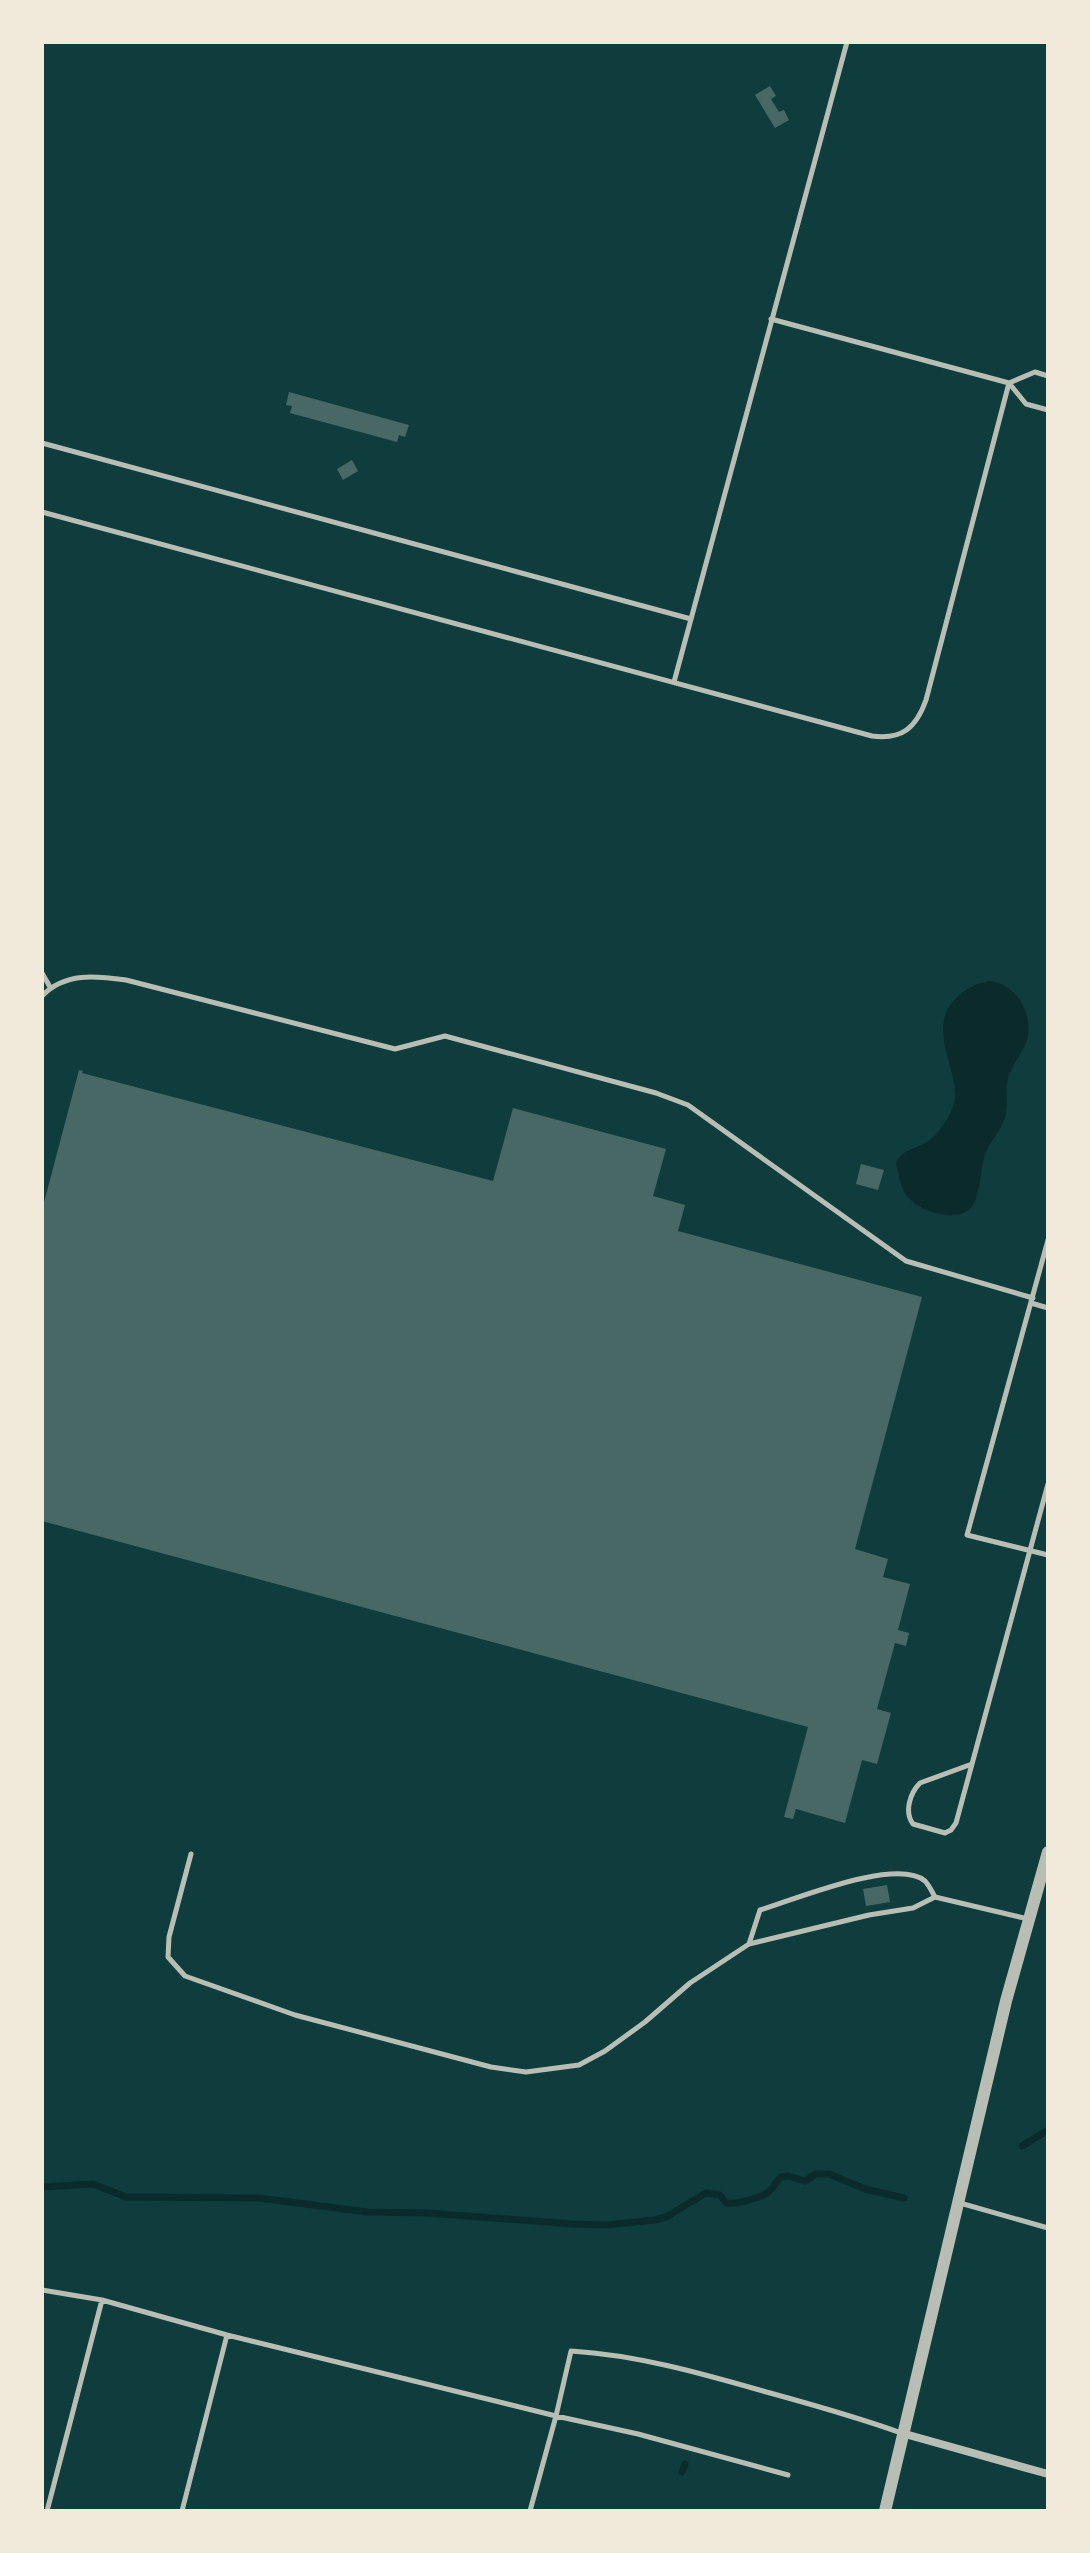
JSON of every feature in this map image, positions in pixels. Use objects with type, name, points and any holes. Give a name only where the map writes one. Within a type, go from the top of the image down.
[{"type":"street","points":[[885,2511],[1006,2001],[1048,1852]]},
{"type":"street","points":[[905,2434],[1048,2474]]},
{"type":"lane","points":[[674,683],[847,42]]},
{"type":"lane","points":[[771,319],[1009,383],[1026,404],[1048,410]]},
{"type":"lane","points":[[1009,383],[1035,372],[1048,376]]},
{"type":"lane","points":[[42,512],[886,738],[900,735],[911,727],[926,700],[1009,383]]},
{"type":"lane","points":[[42,443],[691,619]]},
{"type":"lane","points":[[42,973],[50,987]]},
{"type":"lane","points":[[42,996],[50,987],[71,979],[97,976],[126,980],[395,1049],[445,1036],[656,1093],[688,1105],[906,1261],[1048,1308]]},
{"type":"lane","points":[[1048,1240],[967,1535],[1048,1555]]},
{"type":"lane","points":[[972,1764],[920,1783],[914,1789],[907,1812],[913,1824],[945,1833],[956,1823],[1048,1484]]},
{"type":"lane","points":[[191,1854],[169,1937],[168,1957],[185,1976],[295,2015],[491,2067],[526,2072],[579,2065],[605,2051],[690,1983],[749,1944],[869,1915],[913,1908],[935,1897],[1029,1919]]},
{"type":"lane","points":[[749,1944],[760,1910],[862,1877],[910,1874],[925,1882],[935,1897]]},
{"type":"lane","points":[[957,2202],[1048,2228]]},
{"type":"lane","points":[[42,2290],[102,2300],[227,2335],[638,2434],[788,2475]]},
{"type":"lane","points":[[47,2511],[102,2300]]},
{"type":"lane","points":[[182,2511],[227,2335]]},
{"type":"lane","points":[[530,2511],[571,2351],[605,2353],[698,2372],[905,2434]]},
{"type":"water","points":[[989,981],[1007,987],[1021,1002],[1028,1020],[1027,1040],[1008,1078],[1006,1114],[986,1152],[973,1205],[963,1213],[946,1215],[920,1207],[908,1197],[901,1185],[896,1163],[906,1152],[931,1139],[951,1112],[955,1095],[944,1039],[943,1025],[947,1011],[964,992]]},
{"type":"building","points":[[770,86],[776,96],[771,99],[779,112],[784,110],[789,120],[775,128],[755,95]]},
{"type":"building","points":[[289,392],[409,425],[405,437],[399,435],[397,442],[290,413],[292,406],[286,405]]},
{"type":"building","points":[[352,460],[358,471],[343,480],[337,469]]},
{"type":"building","points":[[79,1070],[493,1181],[513,1108],[666,1149],[653,1196],[685,1205],[678,1231],[922,1297],[855,1549],[888,1559],[883,1577],[910,1584],[898,1630],[909,1633],[906,1646],[895,1643],[877,1709],[891,1713],[877,1764],[862,1760],[845,1823],[796,1809],[793,1819],[784,1817],[808,1727],[42,1521],[42,1210]]},
{"type":"building","points":[[861,1164],[884,1170],[878,1190],[856,1184]]},
{"type":"building","points":[[887,1885],[890,1902],[866,1906],[863,1889]]},
{"type":"waterway","points":[[1022,2146],[1048,2130]]},
{"type":"waterway","points":[[42,2187],[93,2184],[126,2197],[259,2198],[367,2212],[606,2225],[666,2217],[706,2193],[720,2195],[726,2203],[747,2201],[767,2193],[781,2177],[788,2176],[805,2181],[816,2174],[829,2174],[865,2189],[904,2198]]},
{"type":"waterway","points":[[682,2472],[685,2464]]}]
